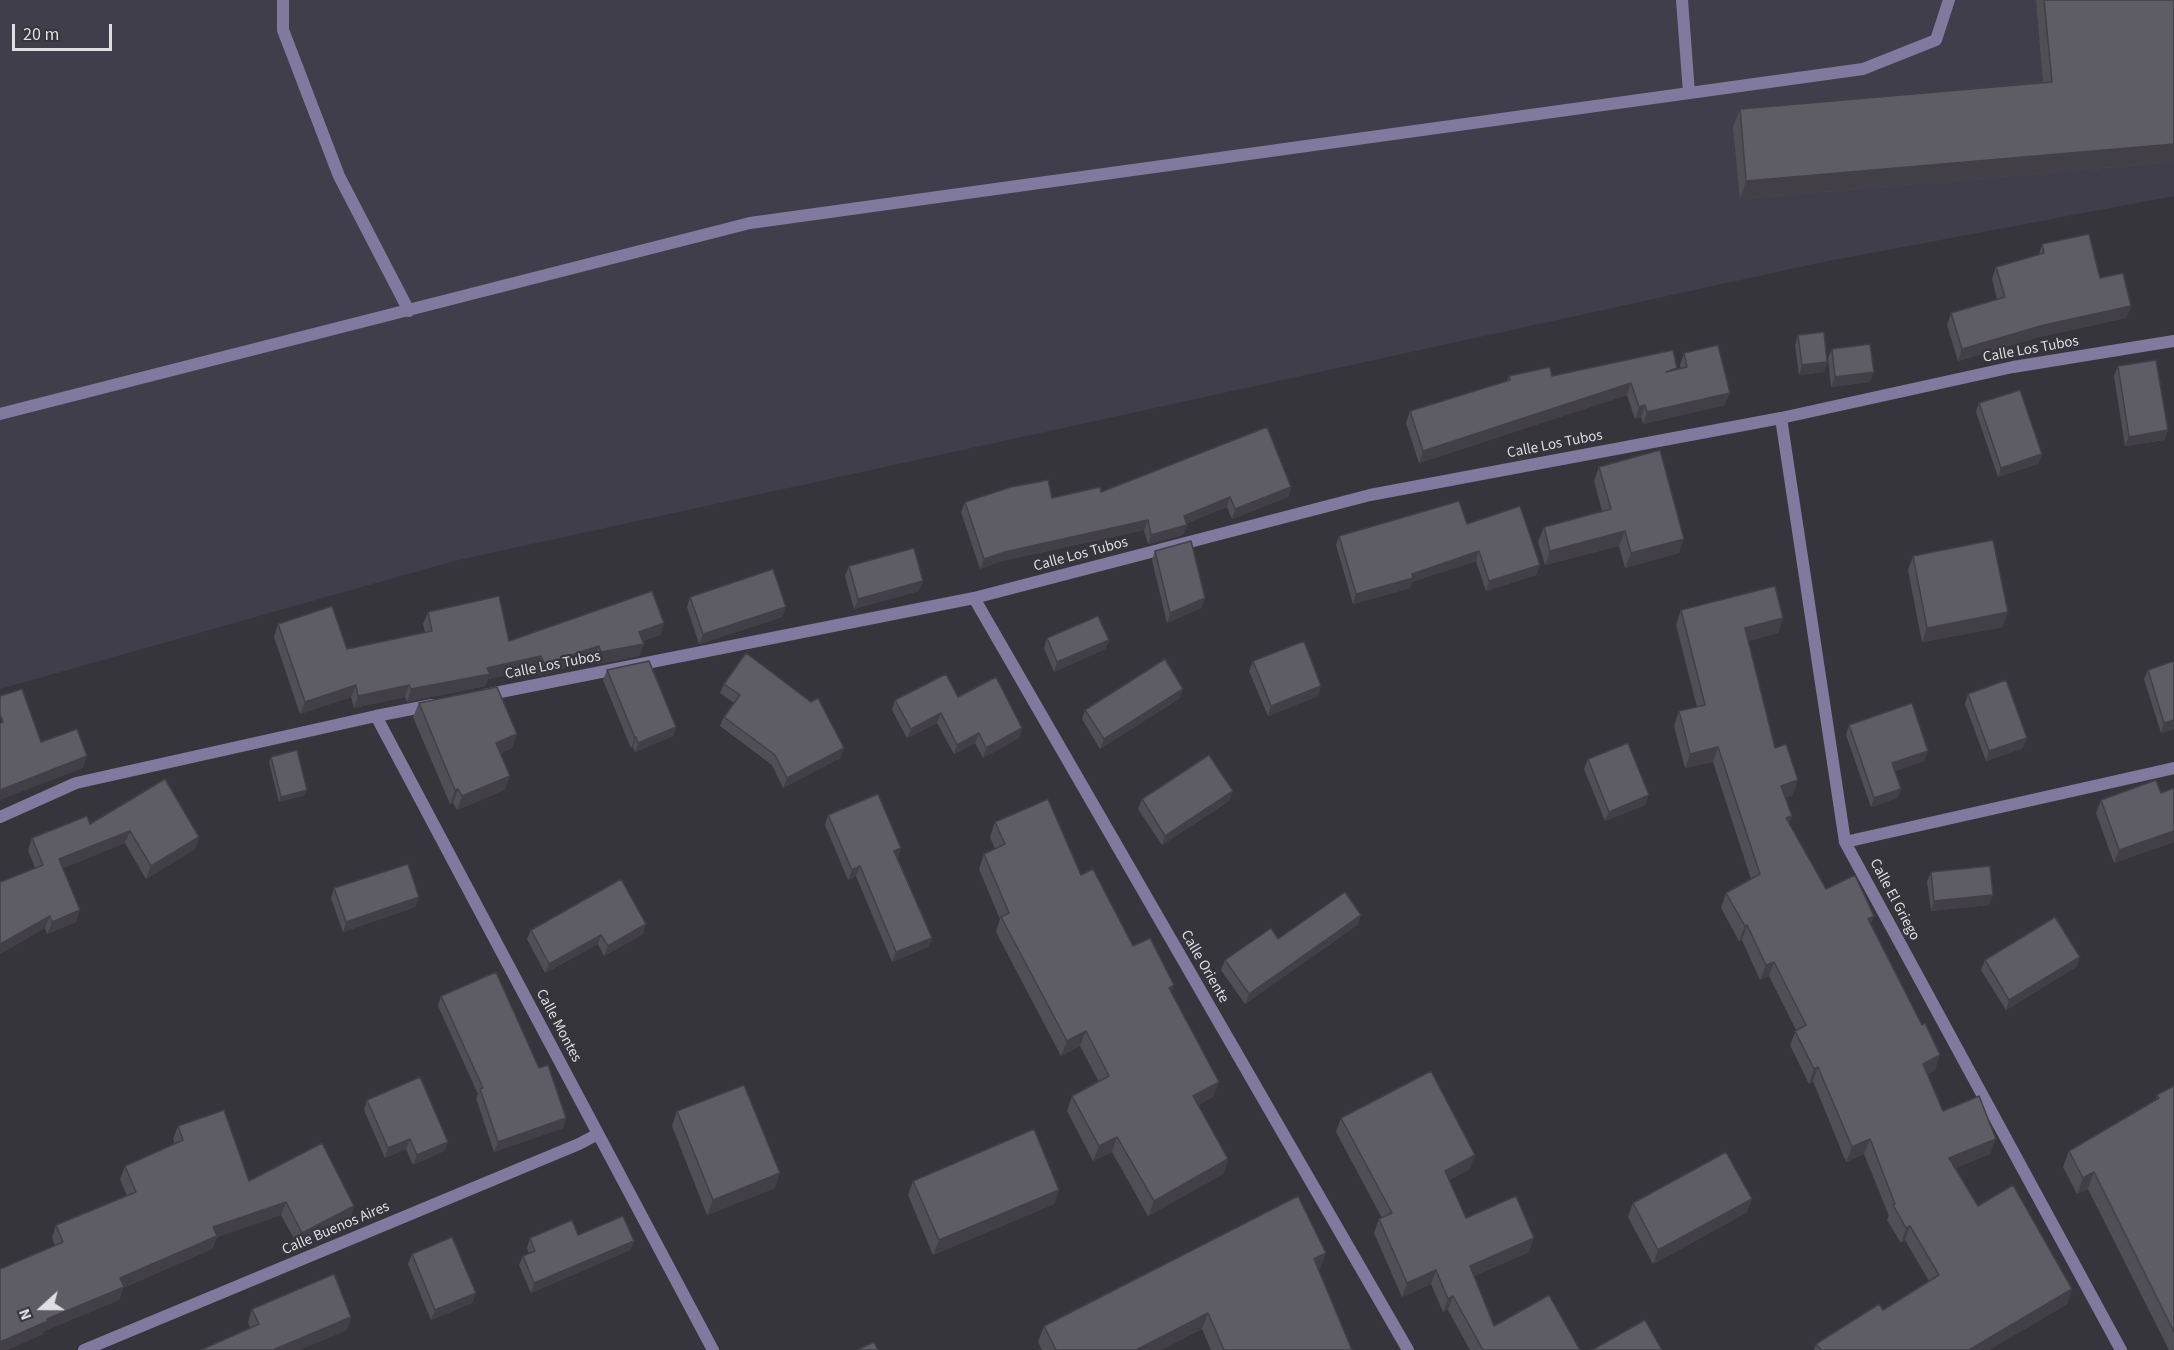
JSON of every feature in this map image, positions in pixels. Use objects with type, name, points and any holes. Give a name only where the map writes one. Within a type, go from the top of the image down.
[{"type":"street","points":[[283,0],[283,30],[339,176],[409,311]]},
{"type":"street","points":[[1682,0],[1689,93]]},
{"type":"street","points":[[0,414],[750,223],[1863,69],[1936,40],[1948,0]]},
{"type":"street","name":"Calle Los Tubos","points":[[476,696],[974,598],[1370,495],[1781,418],[2013,367],[2174,341]]},
{"type":"street","name":"Calle El Griego","points":[[1781,418],[1845,842],[2121,1350]]},
{"type":"street","name":"Calle Oriente","points":[[974,598],[1408,1350]]},
{"type":"street","points":[[0,817],[76,783],[441,703]]},
{"type":"street","name":"Calle Montes","points":[[376,716],[713,1350]]},
{"type":"street","points":[[1845,842],[2174,768]]},
{"type":"street","name":"Calle Buenos Aires","points":[[84,1350],[579,1144],[598,1134]]},
{"type":"shaded area","points":[[0,0],[2174,0],[2174,196],[1818,263],[454,561],[0,689]]},
{"type":"building","points":[[2044,0],[2174,0],[2174,144],[1746,181],[1740,109],[2052,82]]},
{"type":"building","points":[[2089,234],[2100,278],[2123,273],[2131,306],[2044,325],[1962,349],[1951,313],[2005,297],[1996,267],[2044,253],[2042,244]]},
{"type":"building","points":[[1824,332],[1827,362],[1802,365],[1798,335]]},
{"type":"building","points":[[1870,344],[1874,372],[1835,377],[1832,349]]},
{"type":"building","points":[[1718,345],[1730,393],[1647,412],[1645,405],[1639,407],[1631,383],[1423,451],[1410,411],[1510,380],[1509,376],[1550,367],[1552,376],[1673,350],[1677,368],[1666,372],[1687,367],[1684,353]]},
{"type":"building","points":[[2156,360],[2168,430],[2129,437],[2118,366]]},
{"type":"building","points":[[2020,390],[2042,454],[2001,468],[1979,403]]},
{"type":"building","points":[[1267,427],[1291,487],[1235,509],[1230,497],[1184,516],[1187,525],[1151,535],[1148,520],[1005,552],[984,559],[965,502],[1011,487],[1048,480],[1052,498],[1100,487],[1101,492]]},
{"type":"building","points":[[1660,450],[1684,539],[1631,553],[1625,531],[1550,551],[1544,527],[1611,509],[1599,467]]},
{"type":"building","points":[[1459,501],[1467,524],[1520,506],[1540,565],[1489,581],[1479,551],[1412,574],[1413,578],[1356,594],[1339,536]]},
{"type":"building","points":[[1993,540],[2008,612],[1927,628],[1913,556]]},
{"type":"building","points":[[1191,541],[1205,598],[1170,613],[1155,551]]},
{"type":"building","points":[[914,548],[923,581],[858,599],[849,566]]},
{"type":"building","points":[[773,569],[786,607],[703,634],[690,597]]},
{"type":"building","points":[[1775,586],[1783,618],[1745,628],[1775,748],[1786,744],[1798,780],[1781,786],[1792,816],[1786,818],[1826,889],[1855,875],[1874,916],[1868,919],[1922,1025],[1925,1023],[1940,1055],[1923,1064],[1943,1111],[1979,1096],[1996,1139],[1949,1158],[1978,1206],[2013,1185],[2072,1289],[1969,1350],[1821,1350],[1816,1344],[1879,1304],[1883,1310],[1939,1275],[1910,1226],[1906,1228],[1893,1205],[1895,1204],[1870,1139],[1852,1147],[1818,1067],[1814,1069],[1795,1031],[1806,1025],[1774,962],[1766,965],[1747,925],[1745,926],[1726,893],[1760,874],[1718,747],[1690,754],[1679,711],[1705,705],[1681,610]]},
{"type":"building","points":[[652,591],[664,623],[639,632],[644,644],[601,652],[599,646],[544,663],[541,656],[487,668],[490,674],[411,689],[409,685],[358,696],[356,685],[305,702],[278,624],[332,606],[347,649],[432,631],[428,612],[499,596],[509,641]]},
{"type":"building","points":[[1098,616],[1109,640],[1057,662],[1047,638]]},
{"type":"building","points":[[1304,641],[1321,686],[1271,706],[1253,661]]},
{"type":"building","points":[[746,653],[811,702],[818,698],[844,748],[787,778],[775,755],[724,717],[740,695],[724,684]]},
{"type":"building","points":[[1165,659],[1183,689],[1104,739],[1085,710]]},
{"type":"building","points":[[649,661],[676,727],[638,743],[607,670]]},
{"type":"building","points":[[2174,661],[2174,720],[2164,723],[2148,670]]},
{"type":"building","points":[[946,674],[958,697],[996,677],[1022,728],[986,748],[979,733],[957,745],[941,713],[911,729],[895,700]]},
{"type":"building","points":[[2006,680],[2027,738],[1989,751],[1968,694]]},
{"type":"building","points":[[497,687],[517,734],[496,743],[510,776],[462,796],[458,789],[455,790],[419,703]]},
{"type":"building","points":[[22,689],[41,742],[77,729],[87,756],[0,790],[0,723],[3,722],[0,714],[0,696]]},
{"type":"building","points":[[1912,703],[1928,751],[1892,763],[1901,789],[1874,798],[1849,725]]},
{"type":"building","points":[[1628,743],[1649,795],[1609,812],[1588,759]]},
{"type":"building","points":[[297,750],[307,790],[281,797],[271,757]]},
{"type":"building","points":[[1209,755],[1233,791],[1165,836],[1142,799]]},
{"type":"building","points":[[165,779],[199,837],[151,866],[130,831],[59,859],[80,910],[52,922],[50,916],[0,944],[0,882],[43,865],[32,838],[87,816],[90,824]]},
{"type":"building","points":[[2156,780],[2161,793],[2174,788],[2174,831],[2119,850],[2101,800]]},
{"type":"building","points":[[878,794],[901,848],[894,851],[932,938],[896,952],[860,866],[852,870],[828,815]]},
{"type":"building","points":[[1048,799],[1081,875],[1093,869],[1133,946],[1150,938],[1174,985],[1169,988],[1219,1082],[1193,1096],[1228,1159],[1154,1201],[1117,1137],[1099,1146],[1072,1096],[1109,1076],[1086,1031],[1067,1041],[1001,917],[1009,913],[984,854],[1005,844],[995,822]]},
{"type":"building","points":[[408,864],[419,897],[346,922],[334,888]]},
{"type":"building","points":[[1990,866],[1993,895],[1934,901],[1931,872]]},
{"type":"building","points":[[621,879],[646,924],[608,946],[601,935],[549,964],[531,930]]},
{"type":"building","points":[[1345,892],[1361,915],[1249,994],[1225,960],[1271,928],[1278,939]]},
{"type":"building","points":[[2055,917],[2080,957],[2009,1000],[1985,960]]},
{"type":"building","points":[[496,972],[539,1068],[548,1065],[566,1118],[498,1142],[480,1089],[483,1088],[441,996]]},
{"type":"building","points":[[1431,1071],[1475,1155],[1445,1171],[1466,1218],[1516,1196],[1534,1238],[1470,1266],[1494,1326],[1549,1295],[1580,1350],[1483,1350],[1453,1296],[1448,1299],[1436,1270],[1407,1283],[1379,1219],[1392,1213],[1341,1118]]},
{"type":"building","points":[[420,1077],[448,1142],[417,1155],[410,1139],[388,1148],[367,1100]]},
{"type":"building","points":[[744,1085],[780,1173],[713,1200],[677,1111]]},
{"type":"building","points":[[2174,1086],[2174,1332],[2094,1172],[2083,1178],[2069,1151],[2159,1098],[2157,1095]]},
{"type":"building","points":[[224,1110],[249,1181],[322,1143],[354,1206],[302,1233],[286,1202],[213,1227],[217,1236],[120,1278],[124,1287],[47,1319],[48,1321],[0,1342],[0,1269],[63,1242],[56,1225],[136,1192],[125,1166],[183,1140],[178,1126]]},
{"type":"building","points":[[1034,1129],[1059,1190],[939,1240],[913,1181]]},
{"type":"building","points":[[1726,1152],[1752,1199],[1658,1250],[1633,1203]]},
{"type":"building","points":[[1298,1196],[1326,1253],[1314,1259],[1352,1350],[1224,1350],[1208,1313],[1136,1350],[1056,1350],[1044,1326]]},
{"type":"building","points":[[623,1216],[634,1241],[534,1283],[523,1256],[535,1251],[530,1238],[572,1220],[578,1235]]},
{"type":"building","points":[[452,1237],[476,1293],[435,1310],[412,1254]]},
{"type":"building","points":[[334,1274],[351,1317],[273,1350],[201,1350],[259,1324],[252,1309]]},
{"type":"building","points":[[1645,1320],[1662,1350],[1592,1350]]},
{"type":"building","points":[[874,1342],[878,1350],[857,1350]]}]
